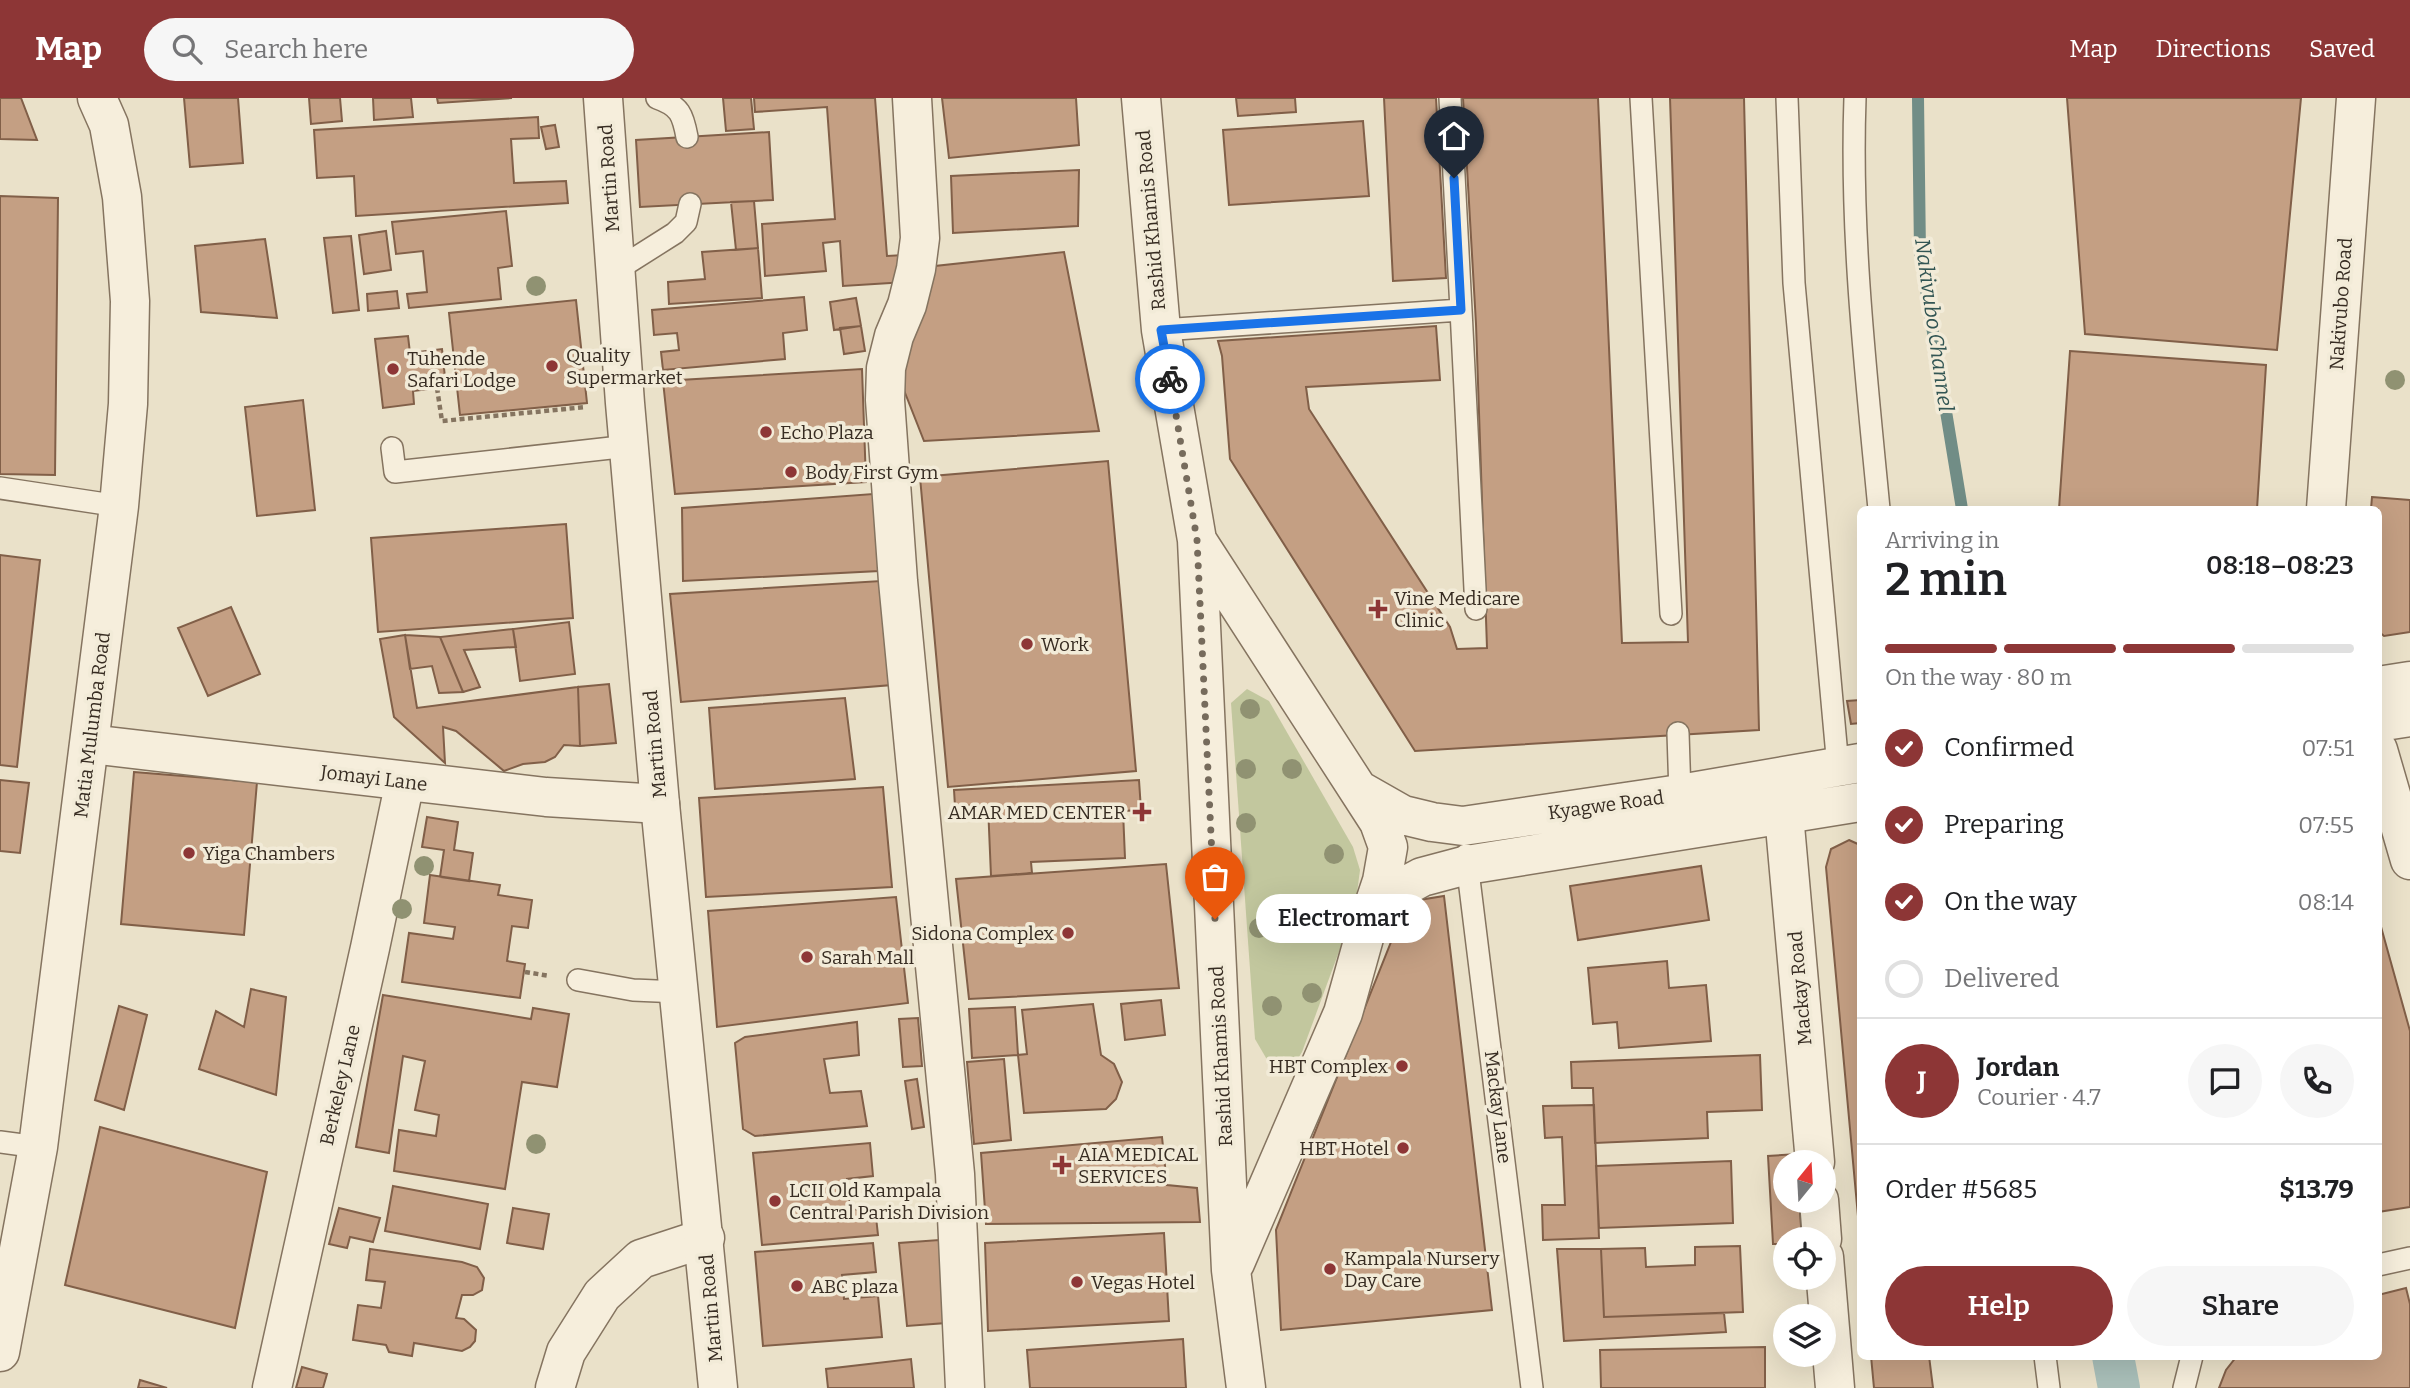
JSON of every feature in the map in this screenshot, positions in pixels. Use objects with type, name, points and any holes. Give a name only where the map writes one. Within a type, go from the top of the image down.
[{"type":"street","name":"Matia Mulumba Road","points":[[0,1352],[38,1147],[119,506],[128,404],[130,301],[122,197],[109,125],[97,98]]},
{"type":"street","name":"Martin Road","points":[[603,98],[625,403],[660,804],[718,1388]]},
{"type":"street","points":[[912,98],[920,238],[907,305],[894,336],[886,368],[885,400],[898,581],[956,1174],[965,1388]]},
{"type":"street","name":"Rashid Khamis Road","points":[[1141,98],[1161,330],[1197,540],[1231,1270],[1246,1388]]},
{"type":"street","name":"Nakivubo Road","points":[[2326,506],[2356,98]]},
{"type":"street","points":[[1197,540],[1378,822],[1388,847],[1382,881],[1343,1013],[1231,1270]]},
{"type":"street","points":[[2382,686],[2410,681]]},
{"type":"street","points":[[2382,721],[2410,717]]},
{"type":"street","name":"Jomayi Lane","points":[[90,744],[546,797],[660,804]]},
{"type":"street","points":[[2382,764],[2410,860]]},
{"type":"street","name":"Kyagwe Road","points":[[1369,920],[1398,890],[1422,877],[1468,864],[1783,796],[1849,765]]},
{"type":"street","name":"Berkeley Lane","points":[[272,1388],[405,781]]},
{"type":"street","name":"Kyagwe Road","points":[[1357,789],[1403,815],[1463,826],[1680,794],[1783,796],[1857,802]]},
{"type":"street","name":"Mackay Road","points":[[1783,796],[1814,1150]]},
{"type":"street","points":[[555,1388],[566,1352],[602,1295],[641,1259],[705,1238]]},
{"type":"street","points":[[1827,1290],[1835,1388]]},
{"type":"lane","points":[[657,98],[678,108],[687,138]]},
{"type":"lane","points":[[1450,98],[1476,609]]},
{"type":"lane","points":[[1641,98],[1671,614]]},
{"type":"lane","points":[[1787,98],[1794,283],[1849,765]]},
{"type":"lane","points":[[1855,98],[1853,142],[1861,313],[1879,506]]},
{"type":"lane","points":[[615,271],[676,233],[686,222],[690,204]]},
{"type":"lane","points":[[1161,330],[1461,310]]},
{"type":"lane","points":[[392,448],[395,472],[629,446]]},
{"type":"lane","points":[[0,488],[119,506]]},
{"type":"lane","points":[[1678,733],[1680,794]]},
{"type":"lane","name":"Mackay Lane","points":[[1463,826],[1532,1388]]},
{"type":"lane","points":[[578,980],[633,990],[680,992]]},
{"type":"lane","points":[[0,1142],[38,1147]]},
{"type":"lane","points":[[2382,1264],[2410,1258]]},
{"type":"lane","points":[[2046,1360],[2049,1388]]},
{"type":"lane","points":[[2184,1388],[2191,1360]]},
{"type":"path","points":[[438,388],[442,421],[625,403]]},
{"type":"path","points":[[525,972],[535,973]]},
{"type":"green space","points":[[1247,689],[1269,701],[1353,847],[1360,870],[1355,908],[1302,1052],[1293,1067],[1269,1063],[1255,1039],[1231,703]]},
{"type":"building","points":[[0,98],[21,98],[37,140],[0,139]]},
{"type":"building","points":[[184,98],[238,98],[243,163],[190,167]]},
{"type":"building","points":[[309,98],[340,98],[342,121],[311,124]]},
{"type":"building","points":[[373,98],[411,98],[413,117],[374,120]]},
{"type":"building","points":[[437,98],[512,98],[438,103]]},
{"type":"building","points":[[723,98],[751,98],[754,129],[726,131]]},
{"type":"building","points":[[754,98],[875,98],[887,256],[904,255],[906,282],[843,286],[840,241],[823,243],[826,271],[765,276],[762,224],[835,219],[827,107],[755,112]]},
{"type":"building","points":[[942,98],[1076,98],[1079,145],[949,158]]},
{"type":"building","points":[[1236,98],[1295,98],[1296,112],[1238,116]]},
{"type":"building","points":[[1384,98],[1436,98],[1446,278],[1393,281]]},
{"type":"building","points":[[1463,98],[1598,98],[1622,643],[1688,642],[1670,98],[1744,98],[1759,730],[1415,751],[1230,459],[1222,356],[1218,341],[1436,326],[1440,380],[1306,387],[1309,409],[1450,627],[1457,649],[1487,648],[1476,324]]},
{"type":"building","points":[[2067,98],[2301,98],[2277,350],[2085,334]]},
{"type":"building","points":[[538,117],[539,138],[511,139],[514,183],[566,181],[568,203],[356,216],[354,176],[317,178],[314,130]]},
{"type":"building","points":[[1363,121],[1369,196],[1229,205],[1223,130]]},
{"type":"building","points":[[555,125],[559,147],[546,149],[541,127]]},
{"type":"building","points":[[769,132],[773,200],[640,207],[636,140]]},
{"type":"building","points":[[1079,170],[1078,226],[953,233],[951,176]]},
{"type":"building","points":[[0,196],[58,198],[55,475],[0,474]]},
{"type":"building","points":[[754,201],[758,248],[736,250],[731,202]]},
{"type":"building","points":[[506,211],[512,266],[498,268],[501,299],[409,308],[407,294],[427,292],[423,251],[396,254],[392,222]]},
{"type":"building","points":[[386,231],[391,270],[364,274],[359,235]]},
{"type":"building","points":[[351,236],[359,310],[333,313],[324,238]]},
{"type":"building","points":[[265,239],[277,318],[201,312],[195,246]]},
{"type":"building","points":[[758,248],[762,298],[669,304],[668,282],[705,279],[702,252]]},
{"type":"building","points":[[1064,252],[1099,431],[924,441],[898,375],[935,266]]},
{"type":"building","points":[[397,291],[399,308],[368,311],[367,294]]},
{"type":"building","points":[[804,297],[807,330],[783,333],[785,359],[663,370],[661,352],[679,350],[677,333],[654,335],[652,310]]},
{"type":"building","points":[[856,298],[861,326],[834,330],[830,302]]},
{"type":"building","points":[[576,300],[587,403],[460,415],[449,313]]},
{"type":"building","points":[[861,326],[865,351],[844,354],[840,328]]},
{"type":"building","points":[[408,336],[410,353],[442,349],[446,387],[413,391],[414,404],[383,408],[375,339]]},
{"type":"building","points":[[2070,351],[2266,365],[2257,506],[2059,506]]},
{"type":"building","name":"Echo Plaza","points":[[862,369],[866,482],[675,494],[663,381]]},
{"type":"building","points":[[303,400],[315,510],[257,516],[245,407]]},
{"type":"building","points":[[1108,461],[1136,771],[948,787],[920,477]]},
{"type":"building","points":[[873,494],[879,571],[683,581],[682,508]]},
{"type":"building","points":[[2372,497],[2410,500],[2410,632],[2382,634],[2382,506],[2371,506]]},
{"type":"building","points":[[566,524],[573,618],[378,632],[371,538]]},
{"type":"building","points":[[0,555],[40,560],[17,767],[0,765]]},
{"type":"building","points":[[881,581],[892,685],[681,702],[670,594]]},
{"type":"building","points":[[231,607],[260,674],[208,696],[178,628]]},
{"type":"building","points":[[569,622],[575,674],[520,681],[513,629]]},
{"type":"building","points":[[513,629],[516,647],[464,650],[480,687],[463,692],[440,637]]},
{"type":"building","points":[[405,635],[417,708],[578,687],[580,746],[564,745],[555,757],[545,762],[523,764],[504,771],[456,731],[443,727],[445,763],[394,717],[380,639]]},
{"type":"building","points":[[405,635],[440,637],[463,692],[439,693],[432,666],[410,669]]},
{"type":"building","points":[[609,684],[616,743],[580,746],[578,687]]},
{"type":"building","points":[[845,698],[855,779],[715,789],[709,708]]},
{"type":"building","points":[[1857,700],[1857,723],[1851,724],[1847,701]]},
{"type":"building","name":"Yiga Chambers","points":[[134,772],[257,782],[244,935],[121,924]]},
{"type":"building","points":[[0,780],[29,783],[20,853],[0,851]]},
{"type":"building","points":[[1139,780],[1141,810],[1123,811],[1125,858],[1031,862],[1032,873],[991,876],[988,805],[955,806],[954,790]]},
{"type":"building","points":[[883,787],[892,887],[706,897],[699,798]]},
{"type":"building","points":[[427,817],[458,822],[454,850],[473,853],[469,881],[440,877],[444,850],[422,847]]},
{"type":"building","points":[[1849,840],[1857,844],[1857,1205],[1826,867],[1831,849]]},
{"type":"building","name":"Sidona Complex","points":[[1166,864],[1179,988],[969,999],[956,879]]},
{"type":"building","points":[[1701,866],[1709,920],[1578,940],[1570,886]]},
{"type":"building","points":[[430,875],[500,885],[498,895],[532,900],[528,928],[512,926],[507,961],[525,964],[520,998],[402,982],[409,933],[453,939],[455,927],[424,923]]},
{"type":"building","name":"HBT Complex","points":[[1444,896],[1492,1310],[1281,1330],[1276,1230],[1407,902]]},
{"type":"building","name":"Sarah Mall","points":[[896,897],[908,1003],[717,1027],[708,911]]},
{"type":"building","points":[[2382,930],[2410,1031],[2410,1207],[2382,1211]]},
{"type":"building","points":[[1667,961],[1669,988],[1706,985],[1711,1041],[1619,1048],[1617,1022],[1593,1024],[1588,968]]},
{"type":"building","points":[[251,989],[286,997],[276,1095],[199,1069],[216,1011],[244,1027]]},
{"type":"building","points":[[383,995],[531,1019],[533,1008],[569,1014],[557,1087],[522,1082],[505,1189],[394,1171],[399,1130],[436,1136],[439,1115],[415,1110],[425,1061],[403,1056],[389,1153],[356,1147]]},
{"type":"building","points":[[1161,1000],[1165,1035],[1125,1040],[1121,1004]]},
{"type":"building","points":[[1093,1004],[1101,1055],[1114,1064],[1122,1082],[1116,1099],[1106,1109],[1024,1113],[1018,1055],[1027,1054],[1022,1010]]},
{"type":"building","points":[[119,1006],[147,1015],[124,1110],[95,1100]]},
{"type":"building","points":[[1015,1007],[1018,1055],[972,1058],[969,1009]]},
{"type":"building","points":[[918,1018],[922,1066],[903,1067],[899,1019]]},
{"type":"building","points":[[857,1022],[859,1055],[824,1059],[830,1093],[861,1091],[867,1126],[755,1136],[743,1129],[735,1043],[745,1037]]},
{"type":"building","points":[[1760,1055],[1762,1110],[1707,1112],[1708,1138],[1595,1143],[1593,1088],[1572,1088],[1571,1062]]},
{"type":"building","points":[[1004,1059],[1011,1140],[974,1144],[967,1062]]},
{"type":"building","points":[[917,1079],[924,1127],[912,1129],[905,1081]]},
{"type":"building","points":[[1594,1105],[1599,1238],[1543,1240],[1542,1205],[1565,1205],[1562,1137],[1545,1138],[1543,1106]]},
{"type":"building","points":[[100,1127],[267,1172],[235,1328],[65,1285]]},
{"type":"building","points":[[1162,1137],[1167,1185],[1197,1188],[1200,1222],[986,1224],[981,1153]]},
{"type":"building","points":[[870,1143],[873,1176],[847,1179],[850,1210],[875,1208],[878,1235],[762,1245],[753,1153]]},
{"type":"building","points":[[1768,1156],[1773,1156],[1773,1213],[1800,1213],[1801,1227],[1773,1227],[1773,1244]]},
{"type":"building","points":[[1731,1161],[1733,1223],[1599,1228],[1596,1166]]},
{"type":"building","points":[[393,1186],[488,1204],[480,1249],[385,1231]]},
{"type":"building","points":[[339,1208],[380,1218],[373,1242],[350,1237],[347,1248],[329,1244]]},
{"type":"building","points":[[513,1208],[549,1214],[543,1249],[507,1243]]},
{"type":"building","name":"Vegas Hotel","points":[[1164,1233],[1169,1321],[988,1331],[985,1243]]},
{"type":"building","points":[[939,1240],[946,1323],[907,1326],[899,1243]]},
{"type":"building","points":[[873,1243],[876,1272],[842,1275],[844,1299],[878,1296],[882,1337],[763,1346],[755,1252]]},
{"type":"building","points":[[1740,1246],[1743,1312],[1604,1317],[1601,1249],[1645,1248],[1646,1267],[1695,1265],[1695,1247]]},
{"type":"building","points":[[370,1249],[462,1262],[477,1267],[484,1278],[482,1290],[473,1295],[462,1295],[456,1318],[464,1319],[476,1330],[475,1341],[470,1347],[462,1351],[414,1343],[412,1356],[389,1352],[386,1345],[353,1340],[358,1305],[381,1308],[385,1282],[366,1280]]},
{"type":"building","points":[[1557,1249],[1601,1249],[1604,1317],[1724,1313],[1726,1332],[1564,1341]]},
{"type":"building","points":[[2406,1288],[2410,1304],[2410,1388],[2219,1388],[2226,1370],[2234,1360],[2382,1360],[2382,1294]]},
{"type":"building","points":[[1183,1339],[1186,1388],[1030,1388],[1027,1350]]},
{"type":"building","points":[[1765,1347],[1765,1388],[1601,1388],[1600,1350]]},
{"type":"building","points":[[911,1359],[914,1388],[828,1388],[826,1369]]},
{"type":"building","points":[[1871,1360],[1930,1360],[1933,1388],[1874,1388]]},
{"type":"building","points":[[302,1367],[327,1374],[323,1388],[296,1388]]},
{"type":"building","points":[[140,1380],[167,1388],[138,1388]]},
{"type":"waterway","name":"Nakivubo Channel","points":[[1918,98],[1920,253],[1962,506]]},
{"type":"waterway","name":"Nakivubo Channel","points":[[2114,1360],[2119,1388]]},
{"type":"way so far","points":[[1170,379],[1197,540],[1215,919]]},
{"type":"place","name":"Quality Supermarket","points":[[552,366]]},
{"type":"place","name":"Tuhende Safari Lodge","points":[[393,369]]},
{"type":"place","name":"Echo Plaza","points":[[766,432]]},
{"type":"place","name":"Body First Gym","points":[[791,472]]},
{"type":"place","name":"Vine Medicare Clinic","points":[[1378,609]]},
{"type":"place","name":"Work","points":[[1027,644]]},
{"type":"place","name":"AMAR MED CENTER","points":[[1142,812]]},
{"type":"place","name":"Yiga Chambers","points":[[189,853]]},
{"type":"place","name":"Electromart","points":[[1215,919]]},
{"type":"place","name":"Sidona Complex","points":[[1068,933]]},
{"type":"place","name":"Sarah Mall","points":[[807,957]]},
{"type":"place","name":"HBT Complex","points":[[1402,1066]]},
{"type":"place","name":"HBT Hotel","points":[[1403,1148]]},
{"type":"place","name":"AIA MEDICAL SERVICES","points":[[1062,1165]]},
{"type":"place","name":"LCII Old Kampala Central Parish Division","points":[[775,1201]]},
{"type":"place","name":"Kampala Nursery Day Care","points":[[1330,1269]]},
{"type":"place","name":"Vegas Hotel","points":[[1077,1282]]},
{"type":"place","name":"ABC plaza","points":[[797,1286]]},
{"type":"route","points":[[1170,379],[1161,330],[1461,310],[1454,178]]}]
